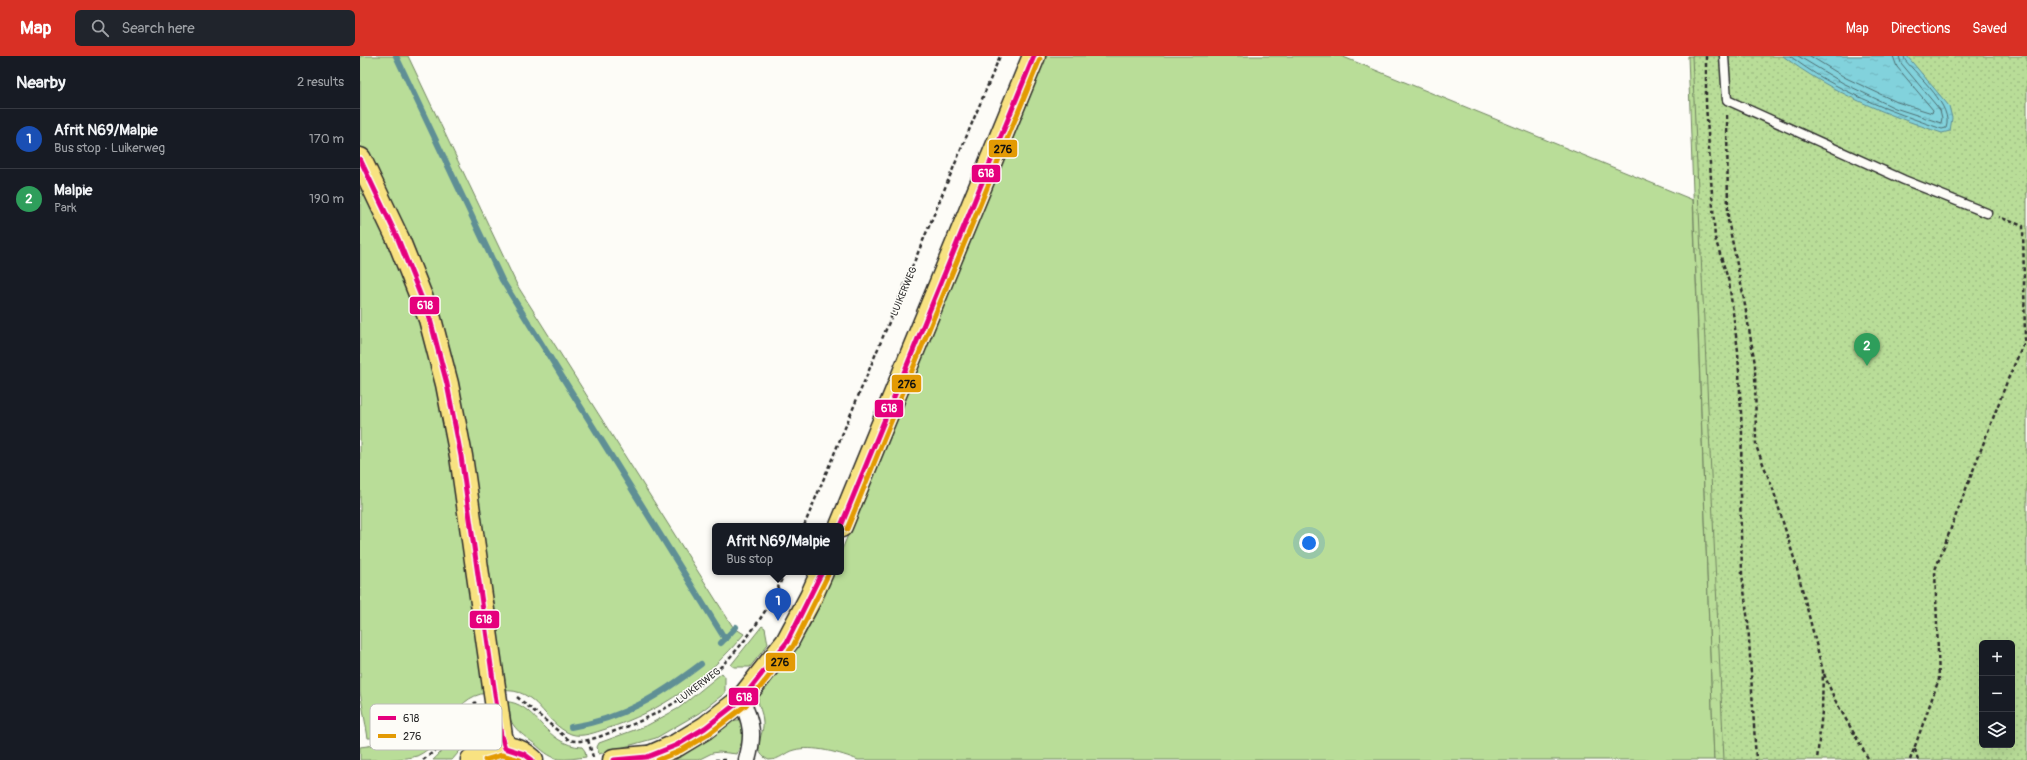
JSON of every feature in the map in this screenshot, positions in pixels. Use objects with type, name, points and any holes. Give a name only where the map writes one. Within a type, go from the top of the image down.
[{"type":"main road","points":[[842,523],[1034,56]]},
{"type":"main road","points":[[360,159],[398,239],[430,319],[447,384],[461,456],[496,704]]},
{"type":"main road","points":[[614,760],[645,759],[677,745],[705,728],[741,700],[787,642],[811,597],[821,575]]},
{"type":"main road","points":[[502,739],[505,748]]},
{"type":"main road","points":[[502,748],[505,748],[524,754],[532,760]]},
{"type":"main road","points":[[472,760],[487,751],[493,750]]},
{"type":"street","points":[[741,700],[749,717],[752,735],[747,760]]},
{"type":"lane","points":[[1724,56],[1726,100],[1904,180],[1987,213]]},
{"type":"path","name":"LUIKERWEG","points":[[805,523],[1000,56]]},
{"type":"path","points":[[1706,56],[1706,104],[1715,238],[1729,282],[1738,351],[1742,433],[1740,492],[1742,574],[1748,622],[1756,760]]},
{"type":"path","points":[[1726,100],[1728,220],[1744,294],[1755,364],[1756,446],[1773,489],[1796,565],[1823,671],[1835,700],[1869,760]]},
{"type":"path","points":[[1910,760],[1939,679],[1935,570],[2008,379],[2025,341],[2023,226],[1987,213]]},
{"type":"path","name":"LUIKERWEG","points":[[593,760],[588,740],[632,725],[664,710],[696,689],[723,666],[740,647],[762,617],[783,575]]},
{"type":"path","points":[[1817,760],[1822,711],[1823,671]]},
{"type":"path","points":[[1914,748],[1918,760]]},
{"type":"path","points":[[714,760],[727,760]]},
{"type":"green space","points":[[360,56],[408,56],[517,285],[733,627],[744,634],[715,665],[682,692],[665,703],[626,722],[584,735],[571,734],[561,729],[540,707],[524,694],[514,691],[502,691],[477,514],[392,208],[360,145]]},
{"type":"green space","points":[[1046,56],[1341,56],[1693,200],[1714,760],[858,760],[835,752],[809,748],[794,750],[773,760],[769,760],[762,756],[759,751],[763,729],[763,719],[758,698],[782,668],[803,637],[818,610],[832,575],[844,575],[844,545]]},
{"type":"green space","points":[[1688,56],[1694,56],[1746,760],[1714,760]]},
{"type":"green space","points":[[1692,56],[2027,56],[2027,760],[1724,760]]},
{"type":"green space","points":[[360,171],[435,362],[487,693],[474,696],[463,704],[370,704],[370,738],[368,738],[360,692]]},
{"type":"green space","points":[[762,626],[765,628],[768,644],[750,667],[734,667],[731,665]]},
{"type":"green space","points":[[722,673],[725,677],[725,693],[699,713],[656,738],[599,754],[597,747],[599,743],[648,725],[679,708]]},
{"type":"green space","points":[[510,702],[520,705],[528,711],[559,740],[569,745],[582,747],[585,751],[586,757],[558,759],[545,753],[523,735],[512,723],[505,703]]},
{"type":"green space","points":[[734,720],[740,720],[743,722],[744,736],[737,754],[719,752],[712,753],[698,760],[675,760]]},
{"type":"green space","points":[[370,746],[370,750],[426,750],[417,756],[404,758],[389,760],[360,760],[360,747]]},
{"type":"green space","points":[[442,750],[461,750],[452,760],[433,760]]},
{"type":"water","points":[[1783,56],[1907,56],[1949,106],[1952,118],[1950,131],[1942,133],[1880,110],[1820,81]]},
{"type":"waterway","points":[[396,56],[502,280],[725,639]]},
{"type":"waterway","points":[[721,643],[736,627]]},
{"type":"waterway","points":[[571,727],[590,723],[624,712],[671,686],[701,664]]},
{"type":"transit line","name":"618","points":[[842,523],[1034,56]]},
{"type":"transit line","name":"276","points":[[847,529],[1040,59]]},
{"type":"transit line","name":"618","points":[[360,159],[398,239],[430,319],[447,384],[461,456],[496,704]]},
{"type":"transit line","name":"618","points":[[614,760],[647,757],[677,745],[705,728],[741,700],[787,642],[820,575]]},
{"type":"transit line","name":"276","points":[[658,760],[680,751],[709,734],[746,705],[793,646],[828,575]]},
{"type":"transit line","name":"618","points":[[502,739],[505,748],[524,754],[532,760]]},
{"type":"transit line","name":"276","points":[[485,760],[502,755],[520,760]]},
{"type":"place","name":"Malpie","points":[[1867,366]]},
{"type":"place","name":"Afrit N69/Malpie","points":[[778,621]]}]
